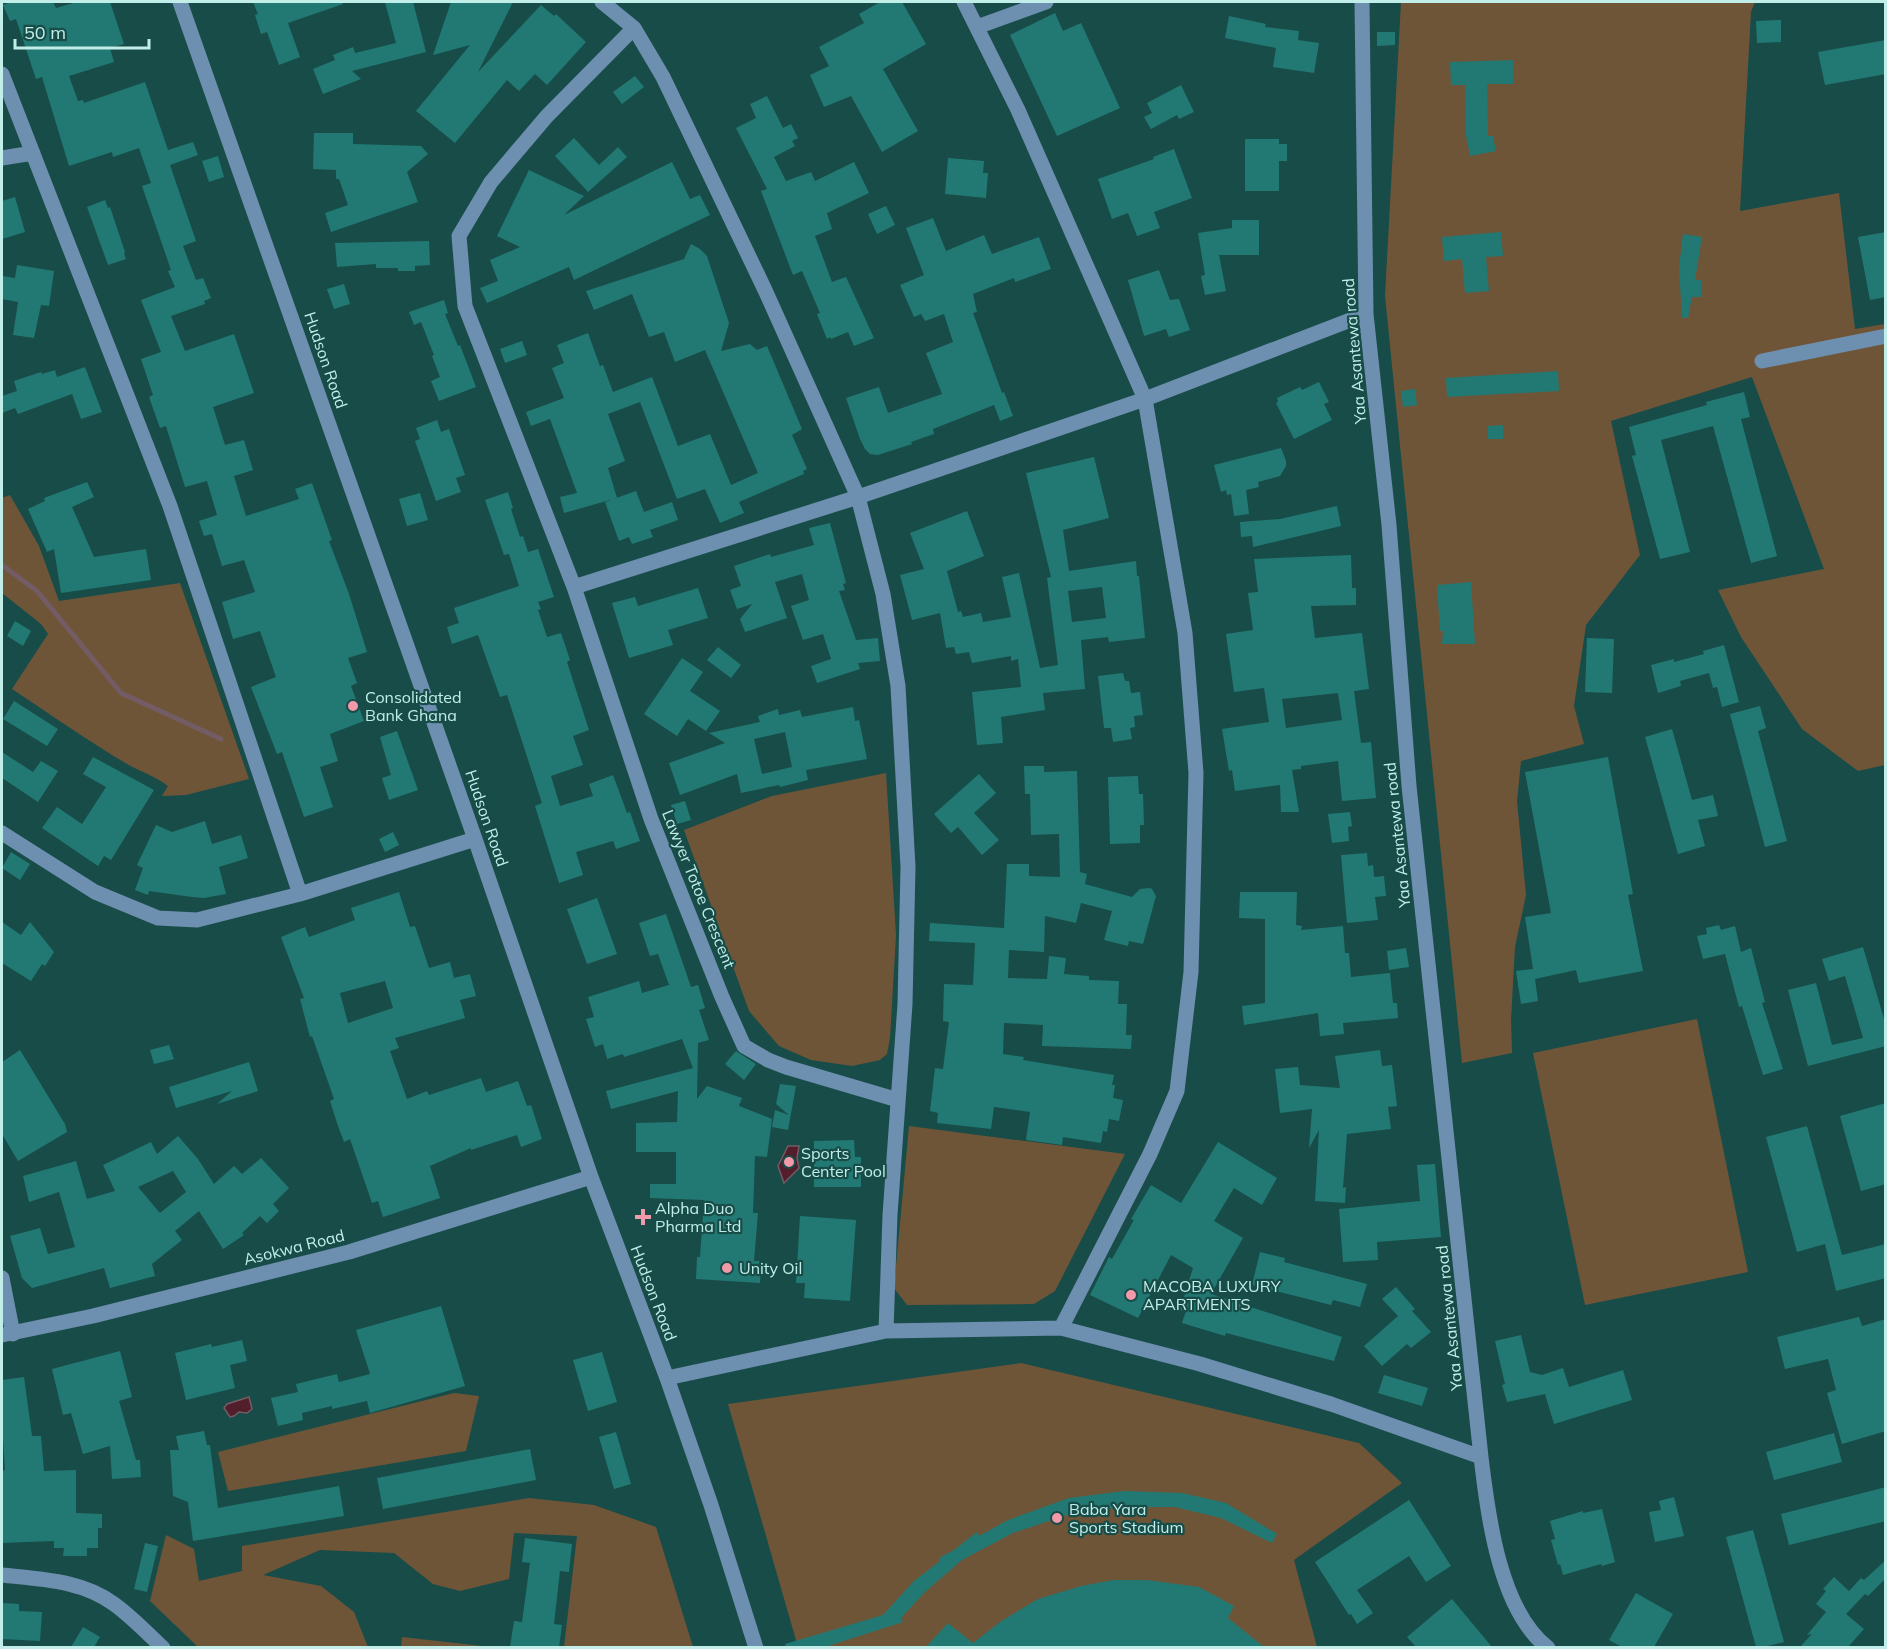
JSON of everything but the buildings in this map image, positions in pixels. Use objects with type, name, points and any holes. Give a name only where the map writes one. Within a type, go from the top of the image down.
[{"type":"street","name":"Hudson Road","points":[[180,2],[476,839],[591,1177],[667,1378],[711,1505],[756,1647]]},
{"type":"street","points":[[602,2],[634,28],[663,77],[765,290],[858,497],[883,594],[898,686],[908,867],[905,1004],[890,1215],[886,1331]]},
{"type":"street","points":[[964,2],[1018,111],[1145,399],[1185,633],[1196,773],[1191,972],[1177,1091],[1150,1154],[1061,1329]]},
{"type":"street","points":[[977,27],[1046,2]]},
{"type":"street","name":"Yaa Asantewa road","points":[[1362,2],[1366,314],[1389,525],[1409,786],[1481,1457],[1490,1518],[1504,1577],[1516,1609],[1530,1631],[1548,1647]]},
{"type":"street","name":"Lawyer Totoe Crescent","points":[[634,28],[546,116],[491,182],[459,236],[465,306],[574,587],[651,819],[744,1046],[786,1067],[898,1100]]},
{"type":"street","points":[[2,74],[170,506],[300,894]]},
{"type":"street","points":[[2,158],[33,153]]},
{"type":"street","points":[[574,587],[858,497],[1145,399],[1366,314]]},
{"type":"street","points":[[1762,361],[1886,336]]},
{"type":"street","points":[[2,833],[95,892],[158,918],[198,920],[300,894],[476,839]]},
{"type":"street","name":"Asokwa Road","points":[[7,1334],[93,1316],[349,1252],[591,1177]]},
{"type":"street","points":[[2,1278],[7,1334]]},
{"type":"street","points":[[667,1378],[886,1331],[1061,1329],[1200,1364],[1331,1404],[1481,1457]]},
{"type":"street","points":[[2,1575],[58,1581],[85,1589],[113,1603],[163,1647]]},
{"type":"shaded area","points":[[1401,2],[1755,2],[1751,12],[1740,211],[1839,193],[1855,329],[1885,324],[1885,765],[1858,771],[1802,729],[1741,637],[1718,590],[1824,569],[1752,377],[1611,421],[1640,555],[1586,625],[1574,706],[1584,744],[1521,761],[1517,801],[1526,895],[1515,947],[1511,1020],[1512,1053],[1462,1063],[1385,296]]},
{"type":"shaded area","points":[[10,495],[39,546],[59,601],[180,583],[249,779],[186,795],[162,796],[168,786],[83,737],[12,689],[48,634],[41,624],[2,593],[2,498]]},
{"type":"shaded area","points":[[886,773],[896,935],[887,1054],[880,1060],[852,1066],[811,1060],[779,1046],[749,1011],[684,830],[772,796]]},
{"type":"shaded area","points":[[1697,1019],[1748,1272],[1585,1305],[1533,1053]]},
{"type":"shaded area","points":[[909,1126],[1125,1154],[1055,1291],[1034,1304],[907,1305],[894,1288]]},
{"type":"shaded area","name":"Sports Center Pool","points":[[788,1146],[799,1146],[797,1158],[799,1168],[784,1183],[778,1166]]},
{"type":"shaded area","name":"Baba Yara Sports Stadium","points":[[1021,1363],[1359,1443],[1402,1483],[1294,1560],[1317,1647],[798,1647],[728,1404]]},
{"type":"shaded area","points":[[454,1393],[479,1396],[466,1451],[228,1491],[218,1452]]},
{"type":"shaded area","points":[[249,1397],[252,1409],[247,1413],[239,1412],[230,1417],[224,1408],[227,1404]]},
{"type":"shaded area","points":[[529,1498],[594,1505],[656,1527],[693,1647],[564,1647],[577,1536],[514,1533],[509,1579],[460,1591],[433,1584],[394,1553],[320,1550],[263,1575],[321,1586],[354,1612],[368,1647],[198,1647],[150,1601],[166,1535],[194,1549],[199,1581],[242,1571],[242,1546]]},
{"type":"shaded area","points":[[402,1637],[491,1647],[401,1647]]},
{"type":"waterway","points":[[2,565],[37,591],[121,693],[221,739]]},
{"type":"place","name":"Consolidated Bank Ghana","points":[[353,706]]},
{"type":"place","name":"Sports Center Pool","points":[[789,1162]]},
{"type":"place","name":"Alpha Duo Pharma Ltd","points":[[643,1217]]},
{"type":"place","name":"Unity Oil","points":[[727,1268]]},
{"type":"place","name":"MACOBA LUXURY APARTMENTS","points":[[1131,1295]]},
{"type":"place","name":"Baba Yara Sports Stadium","points":[[1057,1518]]}]
